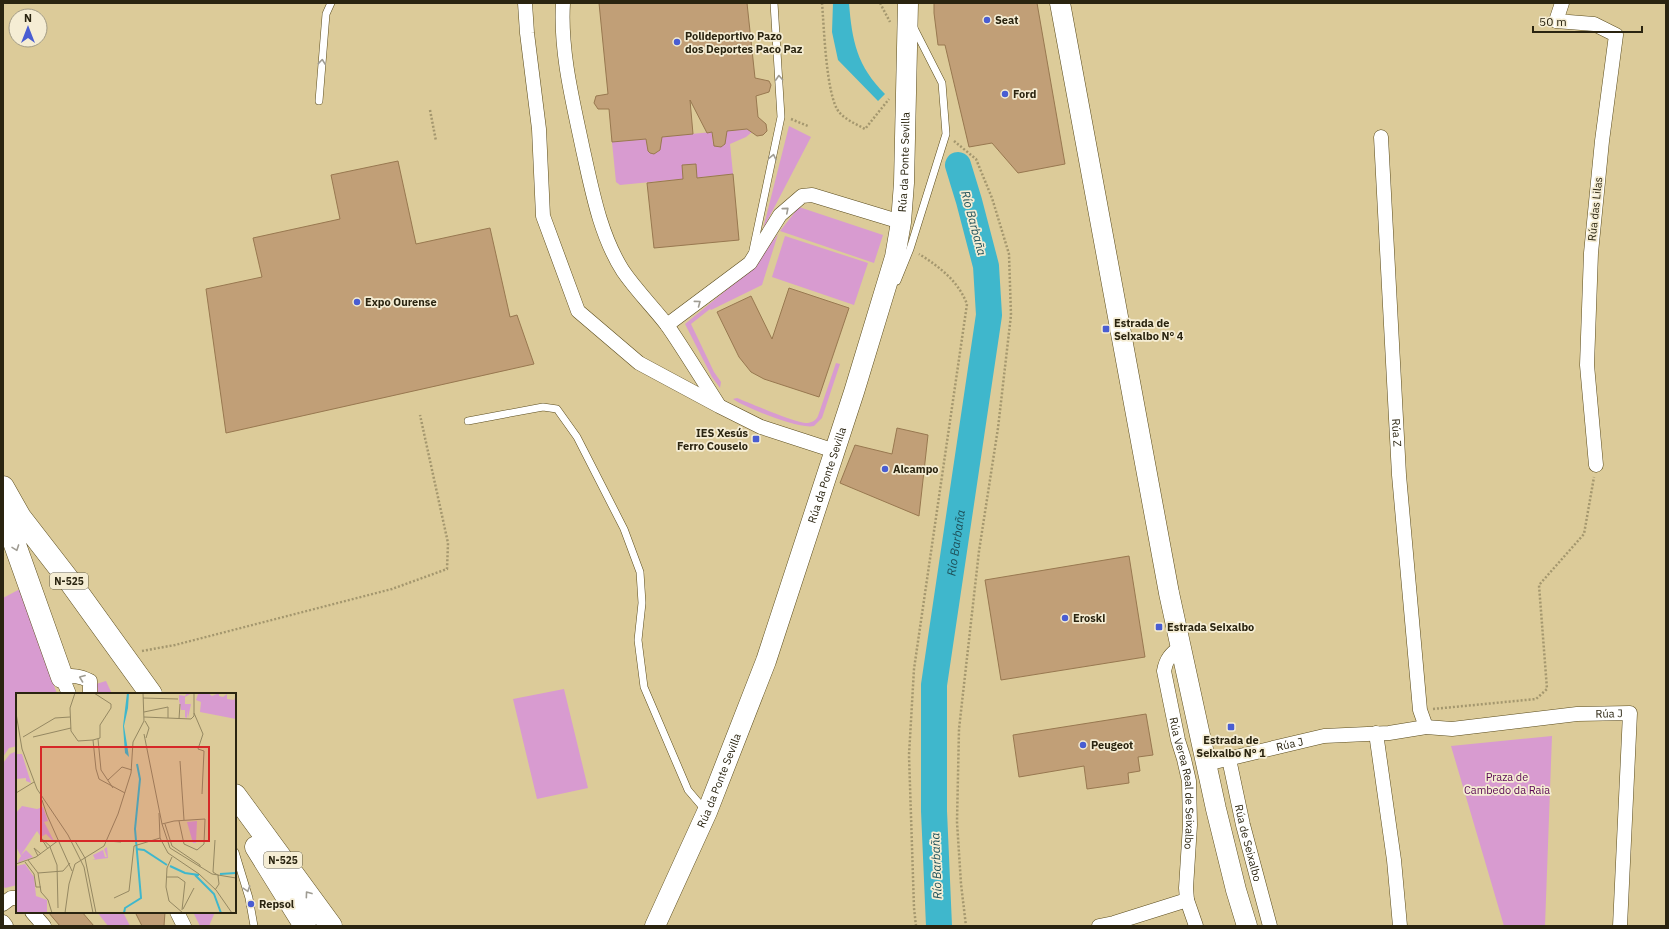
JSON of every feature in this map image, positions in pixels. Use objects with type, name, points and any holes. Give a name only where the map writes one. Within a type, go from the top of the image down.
[{"type":"highway","name":"N-525","points":[[3,487],[20,517],[145,687]]},
{"type":"highway","points":[[3,511],[65,685]]},
{"type":"highway","name":"N-525","points":[[236,796],[331,926]]},
{"type":"highway","name":"N-525","points":[[236,817],[269,866],[305,926]]},
{"type":"street","points":[[525,3],[527,33],[539,129],[543,216],[578,311],[639,362],[719,406],[761,427],[835,451]]},
{"type":"street","points":[[563,3],[564,44],[570,86],[593,193],[601,221],[623,270],[666,325],[719,406]]},
{"type":"street","points":[[1060,3],[1162,558],[1180,647],[1236,890],[1247,926]]},
{"type":"street","name":"Rúa das Lilas","points":[[1562,3],[1556,21],[1594,24],[1616,35],[1602,141],[1591,253],[1587,365],[1596,465]]},
{"type":"street","name":"Rúa da Ponte Sevilla","points":[[655,926],[706,812],[766,661],[835,451],[895,257],[901,222],[904,183],[903,15]]},
{"type":"street","name":"Rúa Z","points":[[1381,138],[1399,475],[1420,710],[1426,727]]},
{"type":"street","points":[[666,325],[750,263],[780,215],[802,196],[812,195],[901,222]]},
{"type":"street","name":"Rúa Verea Real de Seixalbo","points":[[1180,647],[1171,654],[1166,662],[1164,671],[1178,740],[1189,782],[1190,825],[1186,867],[1187,900],[1196,926]]},
{"type":"street","points":[[65,685],[82,676],[90,681],[90,693]]},
{"type":"street","name":"Rúa J","points":[[1206,764],[1324,736],[1376,733],[1426,727],[1452,729],[1577,714],[1630,713],[1620,926]]},
{"type":"street","points":[[1376,733],[1394,860],[1400,926]]},
{"type":"street","name":"Rúa de Seixalbo","points":[[1229,759],[1245,832],[1270,926]]},
{"type":"street","points":[[3,904],[11,898],[16,898]]},
{"type":"street","points":[[1099,926],[1114,923],[1187,900]]},
{"type":"street","points":[[33,913],[44,926]]},
{"type":"street","points":[[176,913],[183,926]]},
{"type":"street","points":[[3,922],[6,926]]},
{"type":"lane","points":[[319,101],[326,14],[331,3]]},
{"type":"lane","points":[[750,263],[781,117],[774,3]]},
{"type":"lane","points":[[874,324],[904,267],[946,134],[942,83],[903,15]]},
{"type":"lane","points":[[468,421],[543,407],[557,409],[577,436],[624,529],[640,572],[642,603],[638,640],[644,686],[688,790],[706,812]]},
{"type":"lane","points":[[236,855],[250,898],[254,926]]},
{"type":"path","points":[[822,3],[828,73],[831,91],[838,111],[846,118],[865,129],[884,106],[890,94]]},
{"type":"path","points":[[880,3],[903,15]]},
{"type":"path","points":[[430,110],[436,141]]},
{"type":"path","points":[[790,119],[808,126]]},
{"type":"path","points":[[946,134],[976,159],[992,198],[1009,254],[1011,315],[1005,373],[979,551],[959,729],[957,822],[960,884],[966,926]]},
{"type":"path","points":[[910,249],[937,265],[962,290],[967,304],[914,669],[909,754],[914,908],[916,926]]},
{"type":"path","points":[[122,654],[176,645],[392,589],[448,569],[448,543],[420,415]]},
{"type":"path","points":[[1420,710],[1536,699],[1547,689],[1539,585],[1584,534],[1596,465]]},
{"type":"green space","points":[[789,126],[811,137],[763,229]]},
{"type":"green space","points":[[751,129],[752,132],[746,137],[730,144],[733,174],[620,185],[616,182],[612,142],[646,139],[648,151],[654,154],[660,150],[660,137],[712,132],[713,144],[719,147],[725,144],[725,131]]},
{"type":"green space","points":[[799,207],[883,235],[874,263],[780,231]]},
{"type":"green space","points":[[778,234],[762,285],[711,310],[710,309],[691,324],[714,372],[721,382],[720,388],[712,377],[685,324],[753,268]]},
{"type":"green space","points":[[785,236],[868,263],[854,305],[772,277]]},
{"type":"green space","points":[[836,363],[840,364],[822,418],[814,426],[797,425],[786,422],[761,413],[733,399],[737,398],[794,420],[808,423],[811,422],[818,416]]},
{"type":"green space","points":[[20,589],[57,693],[16,693],[16,746],[9,748],[3,757],[3,598]]},
{"type":"green space","points":[[106,681],[112,693],[97,693],[98,689],[96,684]]},
{"type":"green space","points":[[564,689],[588,788],[537,799],[513,699]]},
{"type":"green space","name":"Praza de Cambedo da Raia","points":[[1552,736],[1545,926],[1504,926],[1451,746]]},
{"type":"green space","points":[[16,751],[16,885],[5,888],[3,886],[3,763],[10,754]]},
{"type":"green space","points":[[98,913],[124,913],[130,926],[108,926]]},
{"type":"green space","points":[[194,913],[215,913],[209,926],[200,926]]},
{"type":"water","points":[[833,3],[849,3],[854,41],[862,63],[876,84],[885,94],[878,101],[838,60],[832,32]]},
{"type":"building","name":"Polideportivo Pazo dos Deportes Paco Paz","points":[[599,3],[747,3],[755,78],[769,81],[771,85],[769,92],[756,96],[758,117],[766,124],[767,131],[763,135],[757,136],[747,129],[727,131],[725,144],[721,147],[714,146],[712,132],[707,133],[690,100],[693,134],[662,137],[660,150],[654,154],[648,151],[646,139],[612,142],[609,109],[598,109],[594,103],[596,96],[608,94]]},
{"type":"building","name":"Ford","points":[[934,3],[1037,3],[1065,164],[1018,173],[992,143],[969,147],[945,45],[938,45]]},
{"type":"building","name":"Expo Ourense","points":[[398,161],[416,244],[490,228],[510,317],[517,315],[534,364],[226,433],[206,289],[262,277],[253,238],[340,219],[331,175]]},
{"type":"building","points":[[696,164],[697,178],[733,174],[739,240],[654,248],[647,183],[683,179],[682,165]]},
{"type":"building","points":[[789,288],[849,308],[819,397],[764,379],[751,372],[739,357],[717,312],[751,296],[772,339]]},
{"type":"building","name":"Alcampo","points":[[897,428],[928,435],[919,516],[840,483],[855,445],[892,454]]},
{"type":"building","name":"Eroski","points":[[1129,556],[1145,657],[1001,680],[985,580]]},
{"type":"building","name":"Peugeot","points":[[1146,714],[1153,755],[1138,757],[1140,771],[1128,773],[1129,783],[1087,789],[1084,766],[1019,777],[1013,735]]},
{"type":"building","points":[[49,913],[83,913],[94,926],[60,926]]},
{"type":"building","points":[[136,913],[165,913],[164,926],[142,926]]},
{"type":"waterway","name":"Río Barbaña","points":[[939,926],[934,811],[934,685],[989,315],[986,266],[958,165]]},
{"type":"place","name":"Seat","points":[[987,20]]},
{"type":"place","name":"Polideportivo Pazo dos Deportes Paco Paz","points":[[677,42]]},
{"type":"place","name":"Ford","points":[[1005,94]]},
{"type":"place","name":"Expo Ourense","points":[[357,302]]},
{"type":"place","name":"Estrada de Seixalbo Nº 4","points":[[1106,329]]},
{"type":"place","name":"IES Xesús Ferro Couselo","points":[[756,439]]},
{"type":"place","name":"Alcampo","points":[[885,469]]},
{"type":"place","name":"Eroski","points":[[1065,618]]},
{"type":"place","name":"Estrada Seixalbo","points":[[1159,627]]},
{"type":"place","name":"Estrada de Seixalbo Nº 1","points":[[1231,727]]},
{"type":"place","name":"Peugeot","points":[[1083,745]]},
{"type":"place","name":"Repsol","points":[[251,904]]}]
